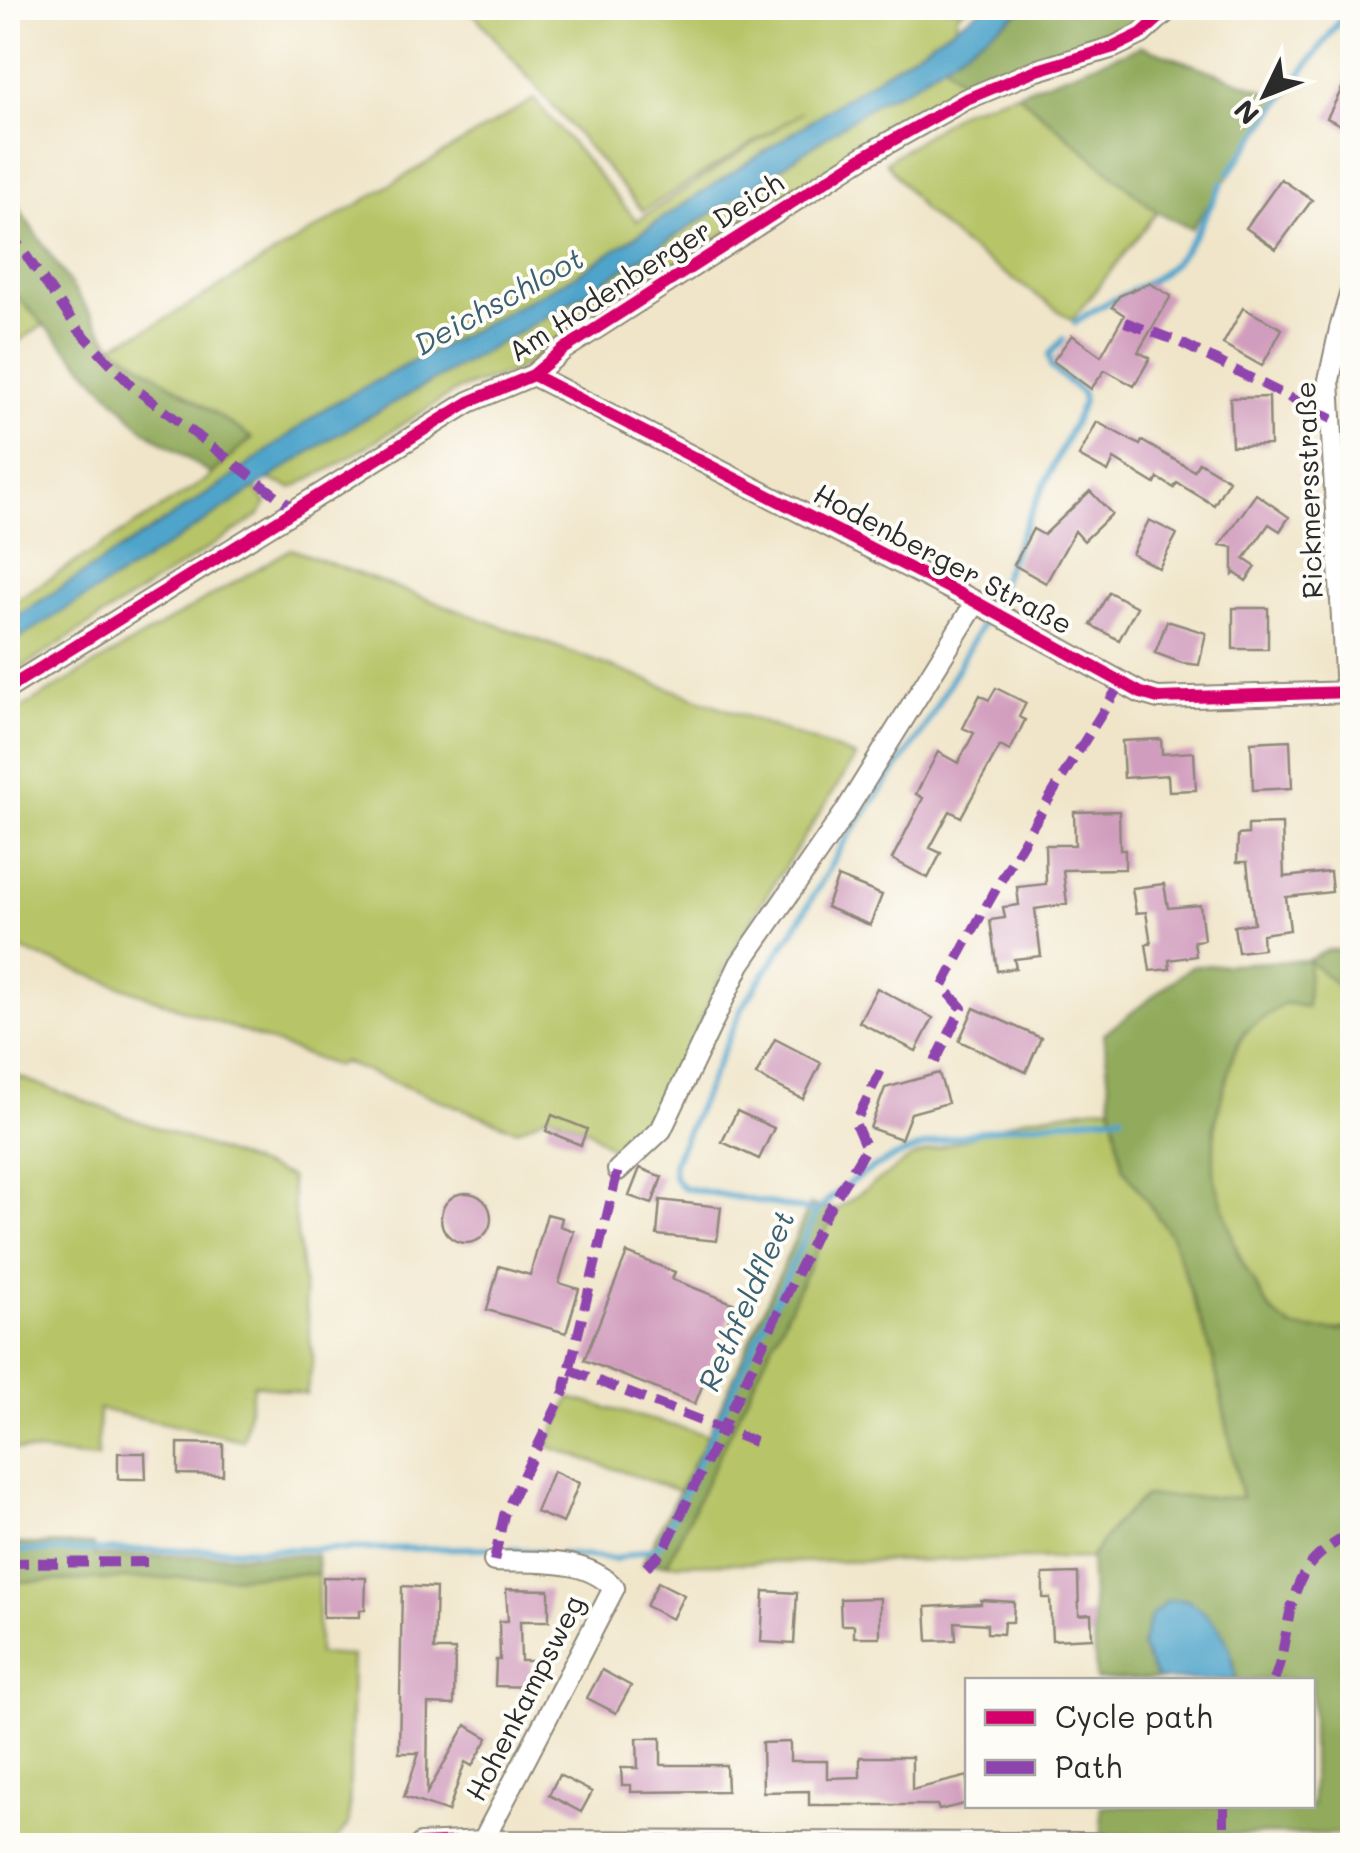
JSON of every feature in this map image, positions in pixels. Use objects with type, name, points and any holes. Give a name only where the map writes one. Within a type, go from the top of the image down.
[{"type":"street","name":"Am Hodenberger Deich","points":[[8,688],[469,402],[533,375],[564,349],[863,157],[964,100],[1031,72],[1114,47],[1140,34],[1170,8]]},
{"type":"street","name":"Rickmersstraße","points":[[1349,692],[1330,380],[1352,288]]},
{"type":"street","name":"Hodenberger Straße","points":[[533,375],[976,602],[1121,684],[1158,698],[1349,692]]},
{"type":"street","name":"Hodenberger Straße","points":[[618,1170],[661,1130],[740,964],[844,814],[976,602]]},
{"type":"street","name":"Hohenkampsweg","points":[[483,1841],[614,1588],[602,1576],[578,1566],[494,1561]]},
{"type":"street","name":"Hohenkampsweg","points":[[421,1844],[1352,1844]]},
{"type":"green space","points":[[469,8],[967,8],[958,13],[955,26],[578,274],[327,407],[224,483],[8,622],[8,605],[206,480],[251,439],[112,345],[154,326],[534,99],[637,221],[802,112],[643,211]]},
{"type":"green space","points":[[1025,8],[1127,8],[1142,26],[1107,41],[1066,47],[967,88],[944,63]]},
{"type":"green space","points":[[1142,46],[1285,98],[1191,229],[1157,212],[1017,93]]},
{"type":"green space","points":[[944,63],[967,88],[879,138],[571,329],[530,362],[510,373],[459,389],[332,468],[292,488],[267,479],[328,440],[560,309],[750,189],[878,101],[908,88]]},
{"type":"green space","points":[[1017,93],[1157,212],[1072,320],[961,243],[924,211],[886,162],[963,110]]},
{"type":"green space","points":[[8,188],[112,345],[252,438],[211,474],[143,429],[8,287]]},
{"type":"green space","points":[[8,287],[44,325],[8,348]]},
{"type":"green space","points":[[255,488],[266,503],[260,515],[8,677],[8,645]]},
{"type":"green space","points":[[291,549],[856,757],[728,961],[658,1113],[622,1157],[588,1129],[550,1114],[517,1130],[342,1062],[336,1066],[8,945],[8,716]]},
{"type":"green space","points":[[1328,950],[1352,950],[1352,994],[1309,961],[1307,1007],[1285,1003],[1244,1031],[1233,1055],[1214,1126],[1214,1176],[1238,1255],[1271,1312],[1293,1328],[1340,1331],[1352,1326],[1352,1834],[1102,1835],[1101,1808],[1315,1808],[1315,1678],[1236,1678],[1234,1660],[1141,1646],[1156,1678],[1096,1678],[1090,1558],[1116,1523],[1145,1496],[1242,1498],[1213,1357],[1172,1237],[1123,1167],[1111,1105],[1104,1034],[1192,966],[1308,960]]},
{"type":"green space","points":[[1309,960],[1342,990],[1352,994],[1352,1326],[1322,1332],[1292,1328],[1265,1302],[1230,1233],[1214,1172],[1220,1101],[1236,1050],[1248,1029],[1264,1013],[1284,1004],[1306,1007]]},
{"type":"green space","points":[[8,1073],[290,1177],[313,1361],[306,1394],[254,1384],[243,1440],[99,1409],[97,1458],[8,1449]]},
{"type":"green space","points":[[1111,1105],[1123,1167],[1172,1237],[1213,1357],[1242,1499],[1145,1496],[1116,1523],[1090,1558],[667,1564],[836,1210],[912,1157],[1025,1118]]},
{"type":"green space","points":[[810,1205],[836,1210],[667,1564],[642,1564],[708,1435]]},
{"type":"green space","points":[[570,1398],[708,1435],[679,1491],[547,1446]]},
{"type":"green space","points":[[8,1544],[94,1545],[95,1556],[317,1555],[318,1574],[8,1582]]},
{"type":"green space","points":[[318,1574],[318,1654],[352,1656],[349,1824],[331,1845],[8,1845],[8,1582]]},
{"type":"water","points":[[983,8],[1025,8],[908,88],[878,101],[750,189],[560,309],[328,440],[8,645],[8,622],[224,483],[327,407],[578,274]]},
{"type":"water","points":[[1186,1599],[1216,1624],[1228,1643],[1236,1678],[1156,1678],[1141,1646],[1151,1616],[1167,1601]]},
{"type":"building","points":[[1352,69],[1352,131],[1327,118]]},
{"type":"building","points":[[1281,179],[1312,200],[1276,249],[1246,228]]},
{"type":"building","points":[[1149,283],[1171,296],[1138,352],[1150,358],[1134,386],[1105,370],[1091,389],[1053,361],[1072,335],[1101,356],[1124,315],[1112,307],[1119,296]]},
{"type":"building","points":[[1243,308],[1282,329],[1262,366],[1223,344]]},
{"type":"building","points":[[1269,397],[1270,445],[1232,446],[1230,398]]},
{"type":"building","points":[[1097,422],[1140,445],[1142,441],[1194,471],[1199,462],[1229,480],[1214,505],[1177,483],[1174,488],[1158,478],[1155,484],[1114,459],[1108,472],[1079,456]]},
{"type":"building","points":[[1090,491],[1112,514],[1084,541],[1075,531],[1046,583],[1014,565],[1033,529],[1044,535]]},
{"type":"building","points":[[1256,494],[1289,517],[1280,531],[1269,524],[1244,559],[1256,567],[1246,581],[1233,575],[1233,547],[1220,545]]},
{"type":"building","points":[[1149,520],[1177,534],[1159,568],[1132,554]]},
{"type":"building","points":[[1109,592],[1137,607],[1119,640],[1091,625]]},
{"type":"building","points":[[1233,608],[1268,608],[1268,649],[1233,649]]},
{"type":"building","points":[[1167,621],[1206,633],[1199,665],[1155,653]]},
{"type":"building","points":[[996,688],[1026,703],[1019,717],[1025,720],[1010,751],[1000,746],[961,817],[950,811],[930,848],[941,853],[928,878],[892,859],[923,798],[916,794],[938,752],[958,763],[974,733],[963,728],[980,695],[989,700]]},
{"type":"building","points":[[1161,739],[1162,754],[1194,752],[1196,790],[1169,791],[1168,775],[1124,778],[1122,741]]},
{"type":"building","points":[[1290,740],[1292,788],[1253,790],[1251,742]]},
{"type":"building","points":[[1119,811],[1120,850],[1125,850],[1125,869],[1063,870],[1067,904],[1035,909],[1041,956],[1014,959],[1016,968],[997,971],[990,920],[1005,918],[1003,907],[1019,905],[1017,887],[1046,884],[1045,845],[1075,845],[1074,812]]},
{"type":"building","points":[[1282,824],[1284,877],[1330,872],[1332,892],[1286,897],[1290,930],[1262,934],[1263,949],[1238,952],[1234,926],[1254,923],[1247,862],[1237,862],[1238,835],[1248,834],[1248,825]]},
{"type":"building","points":[[838,877],[882,895],[870,925],[826,907]]},
{"type":"building","points":[[1164,884],[1168,908],[1200,905],[1204,940],[1194,941],[1196,956],[1169,960],[1170,969],[1150,971],[1146,912],[1136,913],[1132,888]]},
{"type":"building","points":[[877,988],[933,1018],[916,1051],[859,1022]]},
{"type":"building","points":[[974,1008],[1041,1038],[1026,1072],[959,1041]]},
{"type":"building","points":[[775,1039],[821,1063],[803,1099],[756,1075]]},
{"type":"building","points":[[939,1073],[948,1103],[911,1113],[901,1139],[870,1128],[885,1088]]},
{"type":"building","points":[[737,1111],[774,1128],[759,1159],[722,1142]]},
{"type":"building","points":[[552,1115],[587,1129],[581,1145],[546,1131]]},
{"type":"building","points":[[640,1168],[662,1177],[652,1204],[629,1196]]},
{"type":"building","points":[[466,1193],[483,1201],[491,1218],[483,1235],[466,1243],[449,1235],[441,1218],[449,1201]]},
{"type":"building","points":[[660,1200],[721,1207],[717,1241],[657,1235]]},
{"type":"building","points":[[547,1214],[562,1218],[560,1226],[574,1231],[559,1283],[579,1289],[566,1333],[487,1310],[499,1266],[530,1275]]},
{"type":"building","points":[[627,1253],[675,1272],[672,1279],[735,1304],[695,1404],[584,1360]]},
{"type":"building","points":[[178,1443],[223,1444],[223,1475],[178,1474]]},
{"type":"building","points":[[118,1453],[145,1453],[146,1479],[118,1479]]},
{"type":"building","points":[[553,1471],[579,1483],[563,1523],[536,1512]]},
{"type":"building","points":[[1078,1573],[1079,1615],[1091,1614],[1092,1638],[1052,1640],[1050,1598],[1043,1598],[1043,1574]]},
{"type":"building","points":[[323,1577],[366,1578],[365,1610],[360,1610],[360,1617],[323,1617]]},
{"type":"building","points":[[658,1582],[684,1595],[672,1619],[646,1606]]},
{"type":"building","points":[[402,1586],[436,1588],[434,1650],[455,1650],[454,1705],[428,1704],[427,1793],[466,1725],[488,1738],[472,1766],[465,1762],[448,1812],[404,1797],[419,1753],[399,1753]]},
{"type":"building","points":[[506,1589],[549,1590],[549,1621],[520,1621],[521,1661],[532,1661],[531,1687],[495,1686],[496,1660],[500,1660],[499,1621],[508,1621]]},
{"type":"building","points":[[764,1591],[797,1593],[794,1644],[761,1642]]},
{"type":"building","points":[[880,1598],[880,1637],[854,1637],[854,1625],[841,1625],[840,1599]]},
{"type":"building","points":[[981,1600],[1014,1602],[1013,1622],[1004,1622],[1003,1634],[987,1633],[987,1624],[955,1622],[956,1640],[928,1641],[926,1607],[981,1604]]},
{"type":"building","points":[[602,1670],[631,1686],[616,1713],[587,1698]]},
{"type":"building","points":[[637,1738],[661,1738],[661,1765],[726,1765],[727,1791],[631,1792],[631,1785],[622,1785],[621,1768],[638,1768]]},
{"type":"building","points":[[790,1742],[790,1761],[827,1761],[827,1778],[860,1777],[860,1757],[912,1757],[912,1790],[965,1777],[965,1804],[939,1810],[937,1805],[809,1805],[809,1791],[763,1792],[762,1743]]},
{"type":"building","points":[[559,1775],[592,1792],[581,1812],[549,1795]]},
{"type":"waterway","name":"Rethfeldfleet","points":[[1229,173],[1349,8]]},
{"type":"waterway","name":"Rethfeldfleet","points":[[1075,323],[1152,280],[1172,264],[1197,231],[1223,182]]},
{"type":"waterway","name":"Rethfeldfleet","points":[[997,594],[1083,402],[1082,393],[1051,367],[1049,355],[1063,339]]},
{"type":"waterway","name":"Rethfeldfleet","points":[[817,1212],[685,1188],[674,1177],[674,1162],[743,1006],[795,928],[843,844],[921,734],[984,620]]},
{"type":"waterway","name":"Rethfeldfleet","points":[[560,1554],[616,1559],[659,1546],[817,1212],[847,1185],[881,1164],[958,1136],[1122,1115]]},
{"type":"waterway","name":"Rethfeldfleet","points":[[8,1551],[489,1548]]},
{"type":"waterway","name":"Rethfeldfleet","points":[[509,1549],[542,1552]]},
{"type":"marked path","points":[[8,230],[78,329],[132,386],[294,509]]},
{"type":"marked path","points":[[1125,322],[1177,341],[1332,419]]},
{"type":"marked path","points":[[935,1062],[962,1008],[943,986],[1029,833],[1121,683]]},
{"type":"marked path","points":[[646,1567],[664,1550],[824,1217],[866,1148],[855,1123],[883,1066]]},
{"type":"marked path","points":[[494,1561],[504,1515],[564,1392],[618,1170]]},
{"type":"marked path","points":[[570,1370],[755,1442]]},
{"type":"marked path","points":[[1275,1678],[1301,1579],[1318,1556],[1352,1531]]},
{"type":"marked path","points":[[8,1563],[147,1562]]},
{"type":"marked path","points":[[1224,1808],[1224,1844]]},
{"type":"cycle path","points":[[8,688],[469,402],[533,375],[564,349],[863,157],[964,100],[1141,34],[1170,8]]},
{"type":"cycle path","points":[[533,375],[976,602],[1141,693],[1158,698],[1352,692]]},
{"type":"cycle path","points":[[421,1844],[1352,1844]]},
{"type":"water label","name":"Deichschloot","points":[[499,302]]}]
